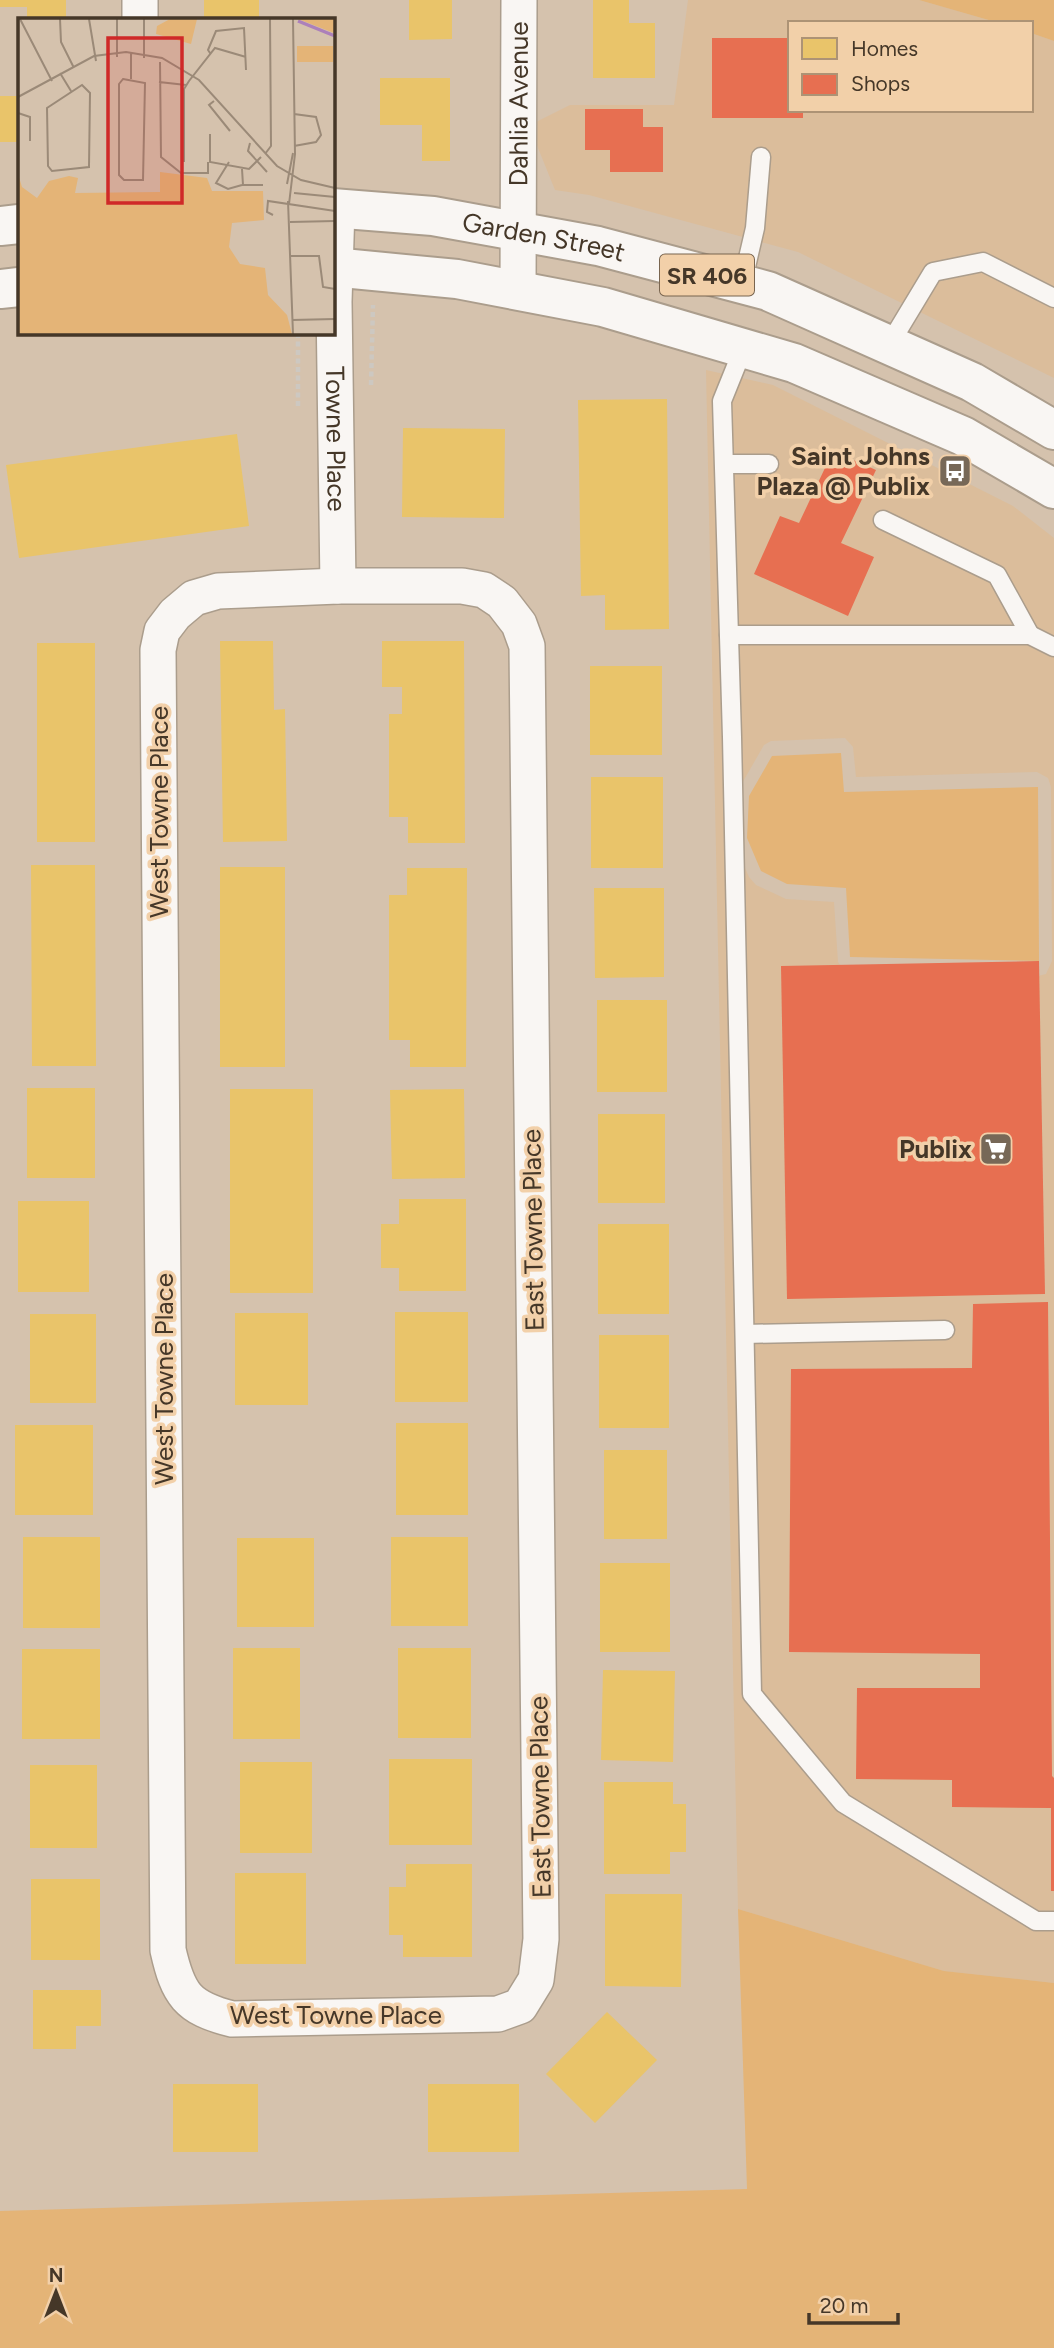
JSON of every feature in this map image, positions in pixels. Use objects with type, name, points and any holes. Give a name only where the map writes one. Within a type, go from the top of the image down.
[{"type":"main road","name":"Garden Street","points":[[335,208],[433,216],[598,246],[768,291],[972,382],[1054,430]]},
{"type":"main road","points":[[0,226],[18,224]]},
{"type":"main road","name":"SR 406","points":[[334,267],[457,279],[603,307],[794,363],[963,436],[1054,489]]},
{"type":"main road","points":[[0,289],[18,287]]},
{"type":"street","points":[[140,0],[140,18]]},
{"type":"street","name":"Dahlia Avenue","points":[[518,291],[519,0]]},
{"type":"street","name":"Towne Place","points":[[334,238],[335,208]]},
{"type":"street","name":"Towne Place","points":[[334,331],[338,586]]},
{"type":"street","name":"West Towne Place","points":[[338,586],[218,591],[194,598],[175,614],[162,631],[158,650],[169,1950],[175,1977],[185,1996],[206,2013],[232,2019],[498,2014]]},
{"type":"street","name":"East Towne Place","points":[[338,586],[462,586],[484,590],[502,602],[519,624],[527,646],[541,1940],[536,1980],[520,2006],[498,2014]]},
{"type":"lane","points":[[742,284],[755,228],[761,158]]},
{"type":"lane","points":[[889,345],[933,272],[983,262],[1054,298]]},
{"type":"lane","points":[[743,349],[722,401],[752,1694],[843,1803],[1036,1921],[1054,1921]]},
{"type":"lane","points":[[725,464],[769,464]]},
{"type":"lane","points":[[883,520],[997,575],[1030,635]]},
{"type":"lane","points":[[729,635],[1030,635],[1054,647]]},
{"type":"lane","points":[[745,1334],[945,1330]]},
{"type":"path","points":[[371,385],[373,303]]},
{"type":"path","points":[[298,334],[298,406]]},
{"type":"shaded area","points":[[688,0],[919,0],[992,21],[788,21],[788,112],[1033,112],[1033,34],[1054,41],[1054,378],[798,252],[589,195],[555,190],[534,138],[534,123],[570,105],[674,105]]},
{"type":"shaded area","points":[[919,0],[1054,0],[1054,41],[1033,34],[1033,21],[992,21]]},
{"type":"shaded area","points":[[706,370],[773,385],[1013,506],[1054,538],[1054,1983],[944,1971],[738,1909]],"holes":[[[845,738],[853,747],[856,777],[1037,772],[1048,778],[1051,787],[1052,961],[1046,974],[1038,976],[843,969],[838,962],[834,902],[786,899],[756,885],[749,877],[735,845],[737,792],[764,745],[771,741]]]},
{"type":"shaded area","points":[[841,753],[844,792],[1038,787],[1039,961],[850,957],[846,888],[787,884],[761,871],[747,838],[749,796],[772,756]]},
{"type":"shaded area","points":[[738,1909],[944,1971],[1054,1983],[1054,2348],[0,2348],[0,2211],[747,2189]]},
{"type":"building: Homes","points":[[0,0],[66,0],[66,18],[27,18],[27,7],[0,7]]},
{"type":"building: Homes","points":[[204,0],[259,0],[259,18],[204,18]]},
{"type":"building: Homes","points":[[409,0],[452,0],[452,39],[409,40]]},
{"type":"building: Homes","points":[[593,0],[629,0],[629,23],[655,23],[655,78],[593,78]]},
{"type":"building: Homes","points":[[380,78],[450,78],[450,161],[422,161],[422,125],[380,125]]},
{"type":"building: Homes","points":[[0,96],[18,96],[18,142],[0,142]]},
{"type":"building: Homes","points":[[667,399],[669,629],[605,630],[605,595],[581,596],[578,400]]},
{"type":"building: Homes","points":[[403,428],[505,429],[504,518],[402,517]]},
{"type":"building: Homes","points":[[237,434],[249,526],[19,558],[6,465]]},
{"type":"building: Homes","points":[[220,641],[273,641],[274,710],[285,709],[287,841],[223,842]]},
{"type":"building: Homes","points":[[382,641],[464,641],[465,843],[408,843],[408,817],[389,817],[389,714],[402,714],[402,687],[382,687]]},
{"type":"building: Homes","points":[[37,643],[95,643],[95,842],[37,842]]},
{"type":"building: Homes","points":[[590,666],[662,666],[662,755],[590,755]]},
{"type":"building: Homes","points":[[591,777],[663,777],[663,868],[591,868]]},
{"type":"building: Homes","points":[[31,865],[95,865],[96,1066],[32,1066]]},
{"type":"building: Homes","points":[[220,867],[285,867],[285,1067],[220,1067]]},
{"type":"building: Homes","points":[[407,868],[467,868],[466,1067],[410,1067],[410,1040],[389,1040],[389,895],[407,895]]},
{"type":"building: Homes","points":[[594,888],[664,888],[664,977],[595,978]]},
{"type":"building: Homes","points":[[597,1000],[667,1000],[667,1092],[597,1092]]},
{"type":"building: Homes","points":[[27,1088],[95,1088],[95,1178],[27,1178]]},
{"type":"building: Homes","points":[[230,1089],[313,1089],[313,1293],[230,1293]]},
{"type":"building: Homes","points":[[464,1089],[465,1178],[392,1179],[390,1090]]},
{"type":"building: Homes","points":[[598,1114],[665,1114],[665,1203],[598,1203]]},
{"type":"building: Homes","points":[[399,1199],[466,1199],[466,1291],[399,1291],[399,1268],[381,1268],[381,1224],[399,1224]]},
{"type":"building: Homes","points":[[18,1201],[89,1201],[89,1292],[18,1292]]},
{"type":"building: Homes","points":[[598,1224],[669,1224],[669,1314],[598,1314]]},
{"type":"building: Homes","points":[[395,1312],[468,1312],[468,1402],[395,1402]]},
{"type":"building: Homes","points":[[235,1313],[308,1313],[308,1405],[235,1405]]},
{"type":"building: Homes","points":[[30,1314],[96,1314],[96,1403],[30,1403]]},
{"type":"building: Homes","points":[[599,1335],[669,1335],[669,1428],[599,1428]]},
{"type":"building: Homes","points":[[396,1423],[468,1423],[468,1515],[396,1515]]},
{"type":"building: Homes","points":[[15,1425],[93,1425],[93,1515],[15,1515]]},
{"type":"building: Homes","points":[[604,1450],[667,1450],[667,1539],[604,1539]]},
{"type":"building: Homes","points":[[23,1537],[100,1537],[100,1628],[23,1628]]},
{"type":"building: Homes","points":[[391,1537],[468,1537],[468,1626],[391,1626]]},
{"type":"building: Homes","points":[[237,1538],[314,1538],[314,1627],[237,1627]]},
{"type":"building: Homes","points":[[600,1563],[670,1563],[670,1652],[600,1652]]},
{"type":"building: Homes","points":[[233,1648],[300,1648],[300,1739],[233,1739]]},
{"type":"building: Homes","points":[[398,1648],[471,1648],[471,1738],[398,1738]]},
{"type":"building: Homes","points":[[22,1649],[100,1649],[100,1739],[22,1739]]},
{"type":"building: Homes","points":[[603,1670],[675,1671],[673,1762],[601,1760]]},
{"type":"building: Homes","points":[[389,1759],[472,1759],[472,1845],[389,1845]]},
{"type":"building: Homes","points":[[240,1762],[312,1762],[312,1853],[240,1853]]},
{"type":"building: Homes","points":[[30,1765],[97,1765],[97,1848],[30,1848]]},
{"type":"building: Homes","points":[[604,1782],[673,1782],[673,1804],[686,1804],[686,1852],[670,1852],[670,1874],[604,1874]]},
{"type":"building: Homes","points":[[406,1864],[472,1864],[472,1957],[403,1957],[403,1935],[389,1935],[389,1887],[406,1887]]},
{"type":"building: Homes","points":[[235,1873],[306,1873],[306,1964],[235,1964]]},
{"type":"building: Homes","points":[[31,1879],[100,1879],[100,1960],[31,1960]]},
{"type":"building: Homes","points":[[605,1894],[682,1894],[681,1987],[605,1986]]},
{"type":"building: Homes","points":[[33,1990],[101,1990],[101,2026],[76,2026],[76,2049],[33,2049]]},
{"type":"building: Homes","points":[[607,2012],[657,2060],[595,2123],[546,2074]]},
{"type":"building: Homes","points":[[173,2084],[258,2084],[258,2152],[173,2152]]},
{"type":"building: Homes","points":[[428,2084],[519,2084],[519,2152],[428,2152]]},
{"type":"building: Shops","points":[[712,38],[788,38],[788,112],[803,112],[803,118],[712,118]]},
{"type":"building: Shops","points":[[585,109],[643,109],[643,127],[663,127],[663,172],[610,172],[610,150],[585,150]]},
{"type":"building: Shops","points":[[833,451],[876,470],[841,543],[874,557],[848,616],[754,574],[780,516],[799,523]]},
{"type":"building: Shops","points":[[1039,961],[1045,1294],[787,1299],[781,966]]},
{"type":"building: Shops","points":[[1048,1302],[1054,1891],[1051,1891],[1051,1808],[952,1807],[952,1780],[856,1779],[857,1688],[980,1688],[980,1654],[789,1652],[791,1369],[972,1368],[973,1304]]},
{"type":"place","name":"Saint Johns Plaza @ Publix","points":[[955,471]]},
{"type":"place","name":"Publix","points":[[996,1149]]}]
